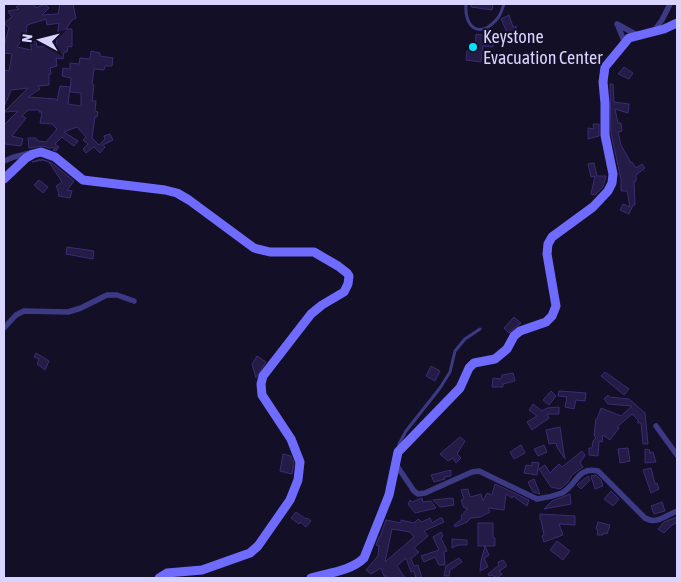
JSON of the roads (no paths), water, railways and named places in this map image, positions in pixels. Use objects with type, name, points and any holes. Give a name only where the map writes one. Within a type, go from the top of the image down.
[{"type":"main road","points":[[311,578],[358,564],[364,558],[388,495],[398,452],[460,388],[469,368],[474,362],[495,359],[506,349],[514,336],[520,331],[546,322],[552,316],[556,306],[547,254],[548,244],[552,237],[593,207],[608,191],[612,183],[613,174],[605,135],[603,74],[608,63],[629,38],[664,29],[677,22]]},
{"type":"main road","points":[[4,178],[26,158],[37,153],[55,156],[83,180],[177,193],[254,248],[270,252],[314,252],[338,266],[349,276],[344,292],[322,304],[310,314],[263,376],[261,384],[262,395],[291,439],[300,462],[298,480],[290,500],[258,546],[250,553],[202,570],[168,573],[159,578]]},
{"type":"street","points":[[654,31],[670,4]]},
{"type":"street","points":[[625,43],[617,24],[637,36]]},
{"type":"street","points":[[4,161],[26,154],[37,153]]},
{"type":"street","points":[[4,328],[16,315],[24,311],[68,312],[81,308],[107,295],[117,295],[134,301]]},
{"type":"street","points":[[656,426],[677,456]]},
{"type":"street","points":[[395,463],[418,494],[425,493],[478,470],[538,499],[562,492],[582,472],[593,470],[598,471],[650,520],[658,520],[677,511]]},
{"type":"lane","points":[[466,4],[465,14],[467,20],[480,29],[491,25],[498,18],[504,4]]},
{"type":"lane","points":[[398,452],[399,444],[406,431],[440,388],[450,372],[455,351],[465,339],[480,329]]},
{"type":"place","name":"Keystone Evacuation Center","points":[[473,47]]}]
